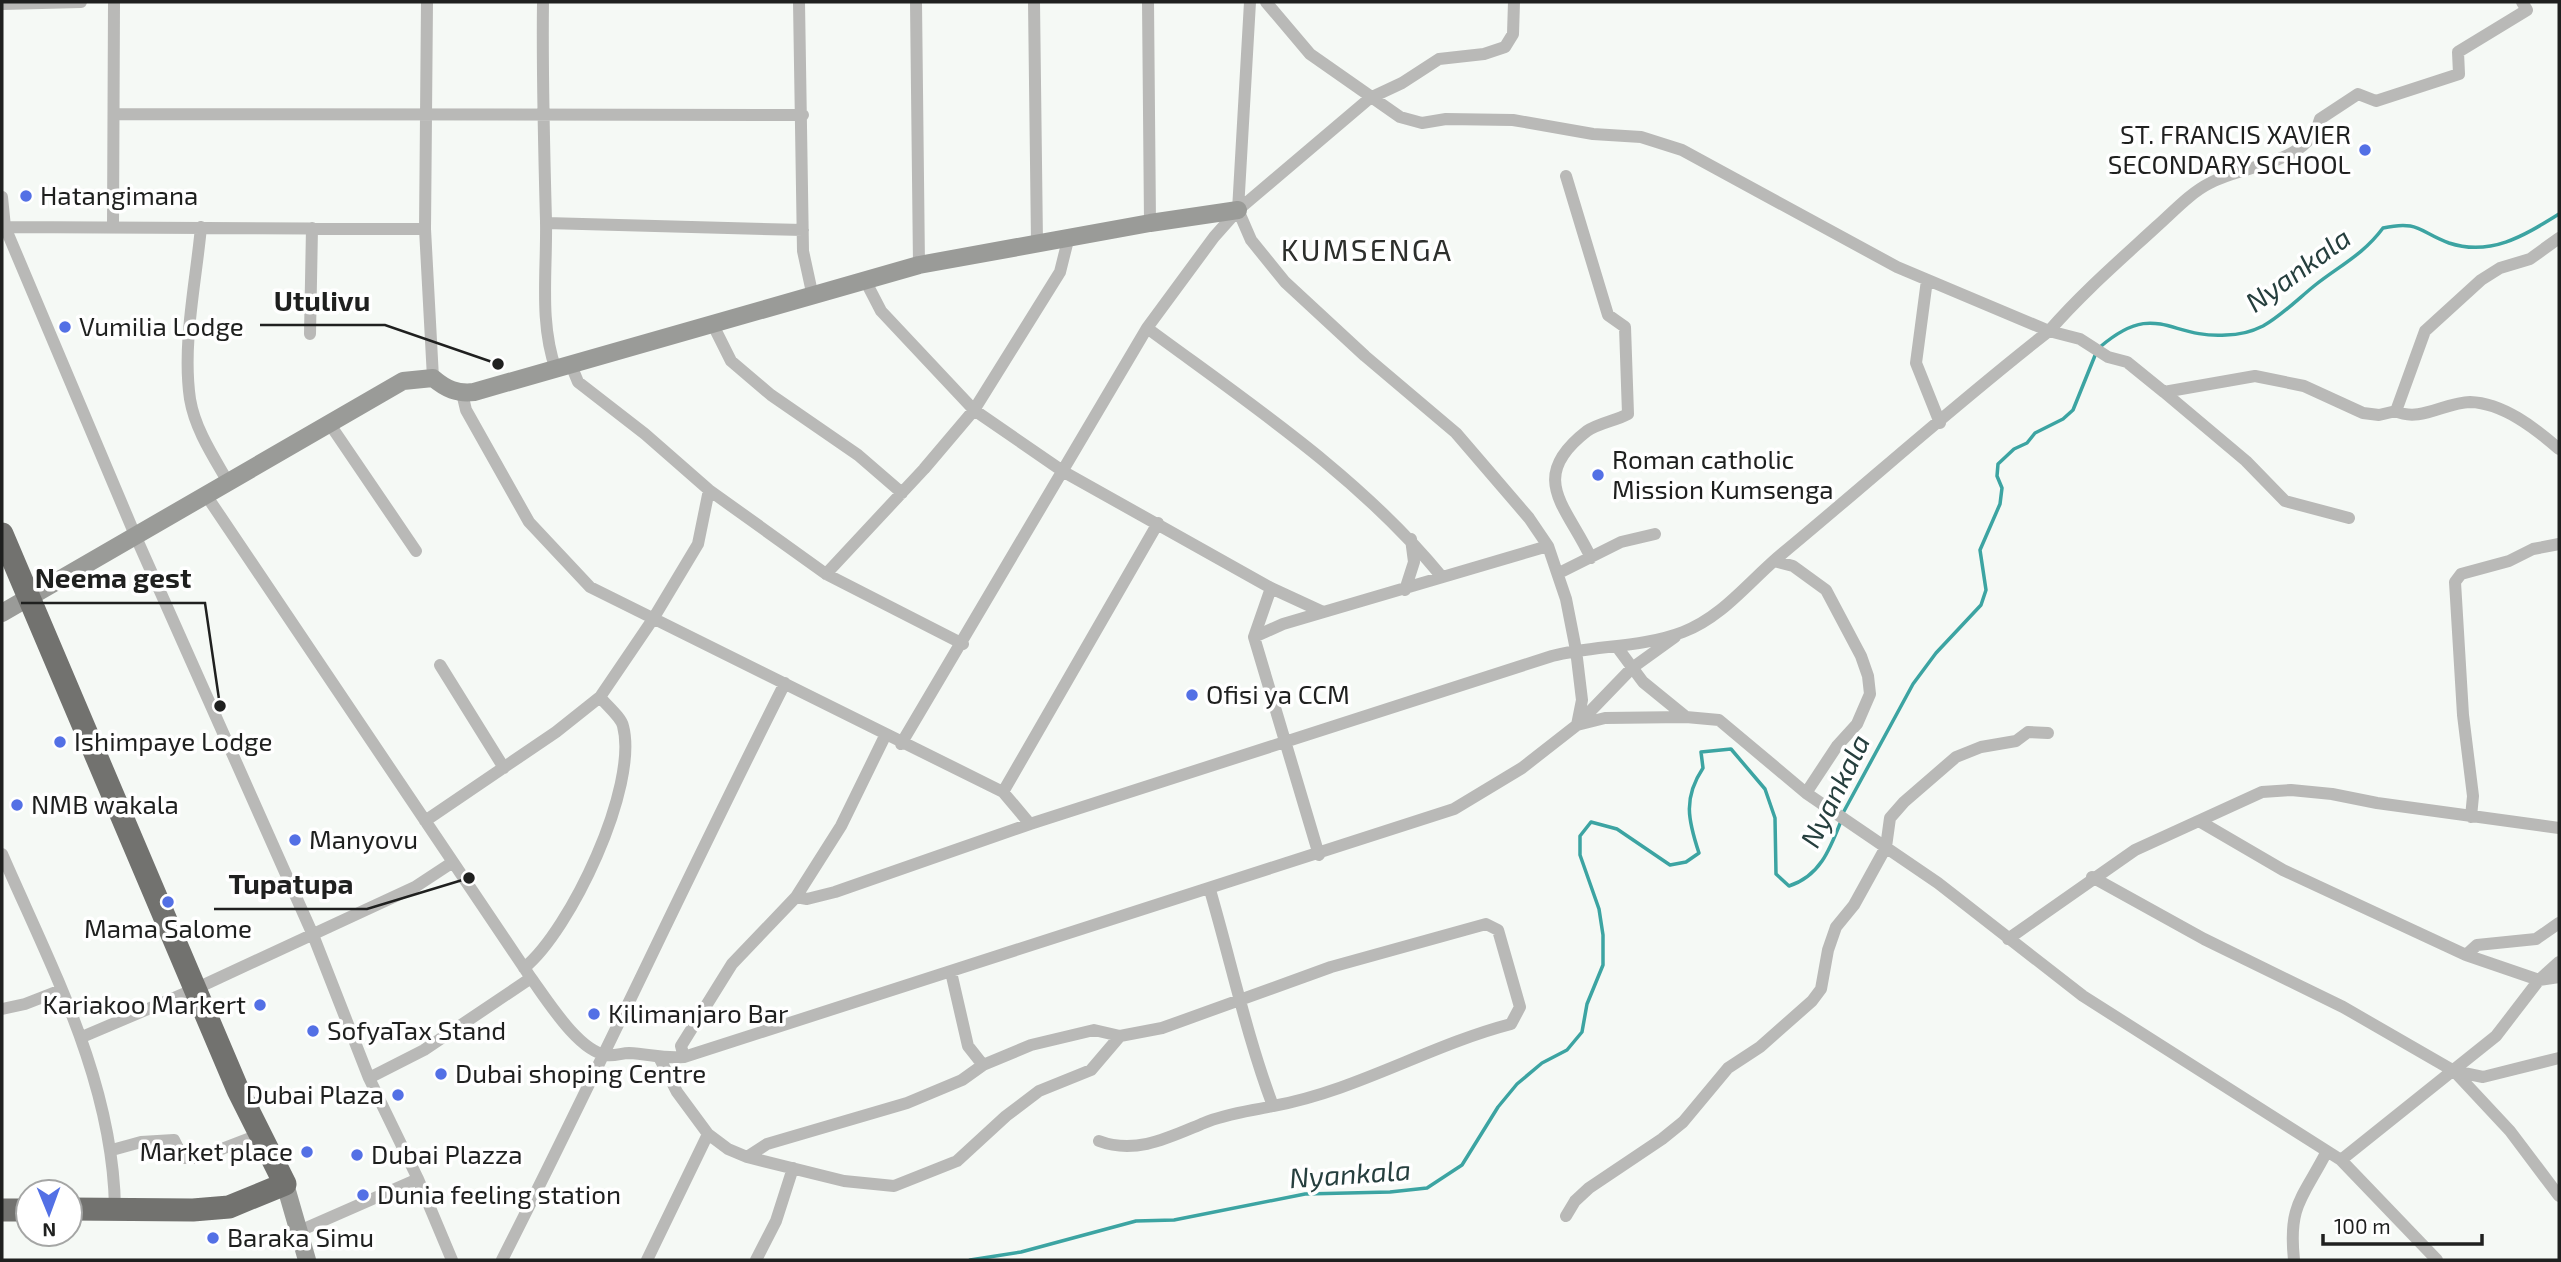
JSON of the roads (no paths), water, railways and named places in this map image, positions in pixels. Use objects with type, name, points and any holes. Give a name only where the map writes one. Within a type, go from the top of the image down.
[{"type":"highway","points":[[2,534],[258,1135],[285,1184],[229,1206],[193,1210],[84,1209]]},
{"type":"street","points":[[2,15],[2,3],[81,2]]},
{"type":"street","points":[[113,226],[114,2]]},
{"type":"street","points":[[427,2],[425,229],[433,378],[444,388],[462,393],[564,367],[919,265],[1037,243],[1068,240],[1150,222],[1238,210]]},
{"type":"street","points":[[543,2],[541,115],[546,223],[546,342],[578,382],[646,434],[709,490],[826,575],[963,644]]},
{"type":"street","points":[[799,2],[803,115],[803,251],[813,297]]},
{"type":"street","points":[[916,2],[919,265]]},
{"type":"street","points":[[1034,2],[1037,243]]},
{"type":"street","points":[[1148,2],[1150,222]]},
{"type":"street","points":[[1250,2],[1238,210],[1251,240],[1285,282],[1365,356],[1456,433],[1529,518],[1548,546],[1559,573],[1576,650],[1583,700],[1577,725]]},
{"type":"street","points":[[1266,2],[1310,54],[1400,117],[1422,123],[1446,118],[1513,120],[1594,134],[1641,136],[1682,150],[1927,280],[2049,331],[2080,339],[2108,357],[2127,362],[2246,461],[2285,501],[2349,517]]},
{"type":"street","points":[[901,744],[963,644],[1147,328],[1188,269],[1238,210],[1370,98],[1402,83],[1439,60],[1484,54],[1505,47],[1513,34],[1514,2]]},
{"type":"street","points":[[206,495],[527,973],[583,1043],[606,1056],[631,1053],[660,1059],[684,1057],[1319,855],[1454,809],[1522,768],[1577,725],[1632,668],[1683,632],[1718,613],[1774,561],[2049,331],[2076,299],[2209,183],[2267,165],[2308,141],[2317,130],[2320,118],[2358,93],[2376,101],[2459,74],[2458,52],[2527,10],[2522,2]]},
{"type":"street","points":[[114,114],[803,115]]},
{"type":"street","points":[[1566,176],[1608,315],[1625,327],[1628,414],[1588,430],[1561,457],[1554,475],[1556,496],[1591,558]]},
{"type":"street","points":[[2,197],[4,227],[135,535],[313,935],[369,1078],[418,1178],[452,1260]]},
{"type":"street","points":[[546,223],[803,230]]},
{"type":"street","points":[[4,227],[425,229]]},
{"type":"street","points":[[201,227],[189,354],[190,400],[202,438],[228,482]]},
{"type":"street","points":[[310,334],[312,228]]},
{"type":"street","points":[[2396,411],[2425,331],[2481,280],[2500,268],[2530,259],[2559,238]]},
{"type":"street","points":[[826,575],[974,410],[1060,272],[1068,240]]},
{"type":"street","points":[[1927,280],[1916,363],[1940,423]]},
{"type":"street","points":[[866,282],[881,311],[974,410],[1064,471],[1271,588],[1323,612]]},
{"type":"street","points":[[713,325],[731,361],[771,395],[858,455],[902,493]]},
{"type":"street","points":[[1147,328],[1316,454],[1411,539],[1442,577]]},
{"type":"street","points":[[2164,391],[2255,376],[2304,386],[2363,413],[2379,415],[2396,411],[2416,414],[2469,402],[2496,406],[2559,449]]},
{"type":"street","points":[[2,614],[403,381],[433,378]]},
{"type":"street","points":[[462,393],[466,410],[529,522],[590,587],[785,683],[901,744],[1003,792],[1030,824]]},
{"type":"street","points":[[330,423],[416,551]]},
{"type":"street","points":[[425,821],[556,732],[600,697],[653,619],[698,544],[709,490]]},
{"type":"street","points":[[1003,792],[1158,523]]},
{"type":"street","points":[[1559,573],[1621,542],[1655,534]]},
{"type":"street","points":[[1405,590],[1414,562],[1411,539]]},
{"type":"street","points":[[2471,817],[2473,796],[2463,715],[2455,582],[2461,574],[2510,561],[2533,549],[2559,544]]},
{"type":"street","points":[[1254,637],[1283,624],[1548,546]]},
{"type":"street","points":[[1774,561],[1793,566],[1826,590],[1861,656],[1868,676],[1870,694],[1857,724],[1836,746],[1806,793]]},
{"type":"street","points":[[1271,588],[1254,637],[1319,855]]},
{"type":"street","points":[[796,897],[807,899],[835,892],[1030,824],[1576,650],[1617,647],[1683,632]]},
{"type":"street","points":[[1617,647],[1643,682],[1686,718]]},
{"type":"street","points":[[440,665],[504,768]]},
{"type":"street","points":[[502,1260],[606,1056],[692,868],[785,683]]},
{"type":"street","points":[[369,1078],[424,1050],[527,973],[541,954],[597,861],[624,770],[623,725],[600,697]]},
{"type":"street","points":[[1577,725],[1605,718],[1719,720],[1806,793],[1851,821],[1988,920],[2008,939],[2083,996],[2341,1160],[2437,1260]]},
{"type":"street","points":[[1566,1216],[1575,1200],[1672,1131],[1728,1068],[1760,1047],[1812,1002],[1821,989],[1828,950],[1836,928],[1854,905],[1886,846],[1890,818],[1904,802],[1956,757],[1981,747],[2015,741],[2028,733],[2048,733]]},
{"type":"street","points":[[684,1057],[681,1046],[732,964],[796,897],[841,826],[885,736]]},
{"type":"street","points":[[2008,939],[2092,877],[2135,850],[2262,792],[2291,790],[2559,828]]},
{"type":"street","points":[[2199,821],[2283,870],[2466,955],[2539,980],[2559,977]]},
{"type":"street","points":[[2,853],[82,1037],[112,1150],[115,1208]]},
{"type":"street","points":[[82,1037],[195,989],[415,887],[453,862]]},
{"type":"street","points":[[2092,877],[2204,939],[2343,1007],[2454,1071],[2510,1132],[2559,1196]]},
{"type":"street","points":[[1210,890],[1273,1107]]},
{"type":"street","points":[[2466,955],[2477,945],[2536,939],[2559,923]]},
{"type":"street","points":[[747,1157],[767,1144],[908,1103],[962,1080],[983,1065],[1031,1045],[1073,1033],[1094,1030],[1120,1036],[1171,1025],[1331,967],[1486,925],[1498,930],[1520,1007],[1511,1024],[1297,1102],[1221,1118],[1178,1136],[1125,1148],[1099,1141]]},
{"type":"street","points":[[2341,1160],[2496,1036],[2539,980],[2559,962]]},
{"type":"street","points":[[951,972],[968,1046],[983,1065]]},
{"type":"street","points":[[2,1009],[25,1004],[61,990]]},
{"type":"street","points":[[660,1059],[677,1092],[708,1134],[728,1149],[747,1157],[844,1181],[894,1186],[957,1161],[1006,1116],[1039,1091],[1091,1070],[1120,1036]]},
{"type":"street","points":[[2454,1071],[2483,1077],[2559,1058]]},
{"type":"street","points":[[647,1260],[708,1134]]},
{"type":"street","points":[[112,1150],[141,1142],[174,1140],[183,1158],[198,1158],[258,1135]]},
{"type":"street","points":[[2294,1260],[2290,1235],[2296,1206],[2327,1151]]},
{"type":"street","points":[[756,1260],[776,1222],[793,1168]]},
{"type":"street","points":[[297,1232],[418,1178]]},
{"type":"street","points":[[285,1184],[307,1260]]},
{"type":"waterway","name":"Nyankala","points":[[2100,347],[2135,325],[2149,323],[2207,335],[2245,333],[2258,328],[2359,253],[2383,228],[2412,226],[2464,247],[2493,246],[2520,236],[2559,214]]},
{"type":"waterway","name":"Nyankala","points":[[1843,813],[1913,684],[1936,653],[1981,605],[1986,590],[1980,550],[2000,504],[2002,488],[1997,476],[1998,464],[2014,449],[2027,443],[2035,433],[2063,419],[2073,410],[2096,353]]},
{"type":"waterway","name":"Nyankala","points":[[970,1260],[1021,1252],[1136,1221],[1174,1220],[1305,1194],[1390,1192],[1427,1188],[1462,1165],[1498,1107],[1517,1084],[1542,1063],[1567,1050],[1582,1032],[1587,1004],[1603,965],[1603,935],[1599,909],[1580,855],[1580,836],[1591,822],[1617,829],[1670,865],[1686,862],[1699,853],[1689,809],[1692,789],[1703,768],[1701,752],[1731,749],[1765,789],[1775,818],[1776,874],[1789,886],[1809,876],[1823,860],[1841,821]]},
{"type":"place","name":"ST. FRANCIS XAVIER SECONDARY SCHOOL","points":[[2365,150]]},
{"type":"place","name":"Hatangimana","points":[[26,196]]},
{"type":"place","name":"Vumilia Lodge","points":[[65,327]]},
{"type":"place","name":"Utulivu","points":[[498,364]]},
{"type":"place","name":"Roman catholic Mission Kumsenga","points":[[1598,475]]},
{"type":"place","name":"Ofisi ya CCM","points":[[1192,695]]},
{"type":"place","name":"Neema gest","points":[[220,706]]},
{"type":"place","name":"Ishimpaye Lodge","points":[[60,742]]},
{"type":"place","name":"NMB wakala","points":[[17,805]]},
{"type":"place","name":"Manyovu","points":[[295,840]]},
{"type":"place","name":"Tupatupa","points":[[469,878]]},
{"type":"place","name":"Mama Salome","points":[[168,902]]},
{"type":"place","name":"Kariakoo Markert","points":[[260,1005]]},
{"type":"place","name":"Kilimanjaro Bar","points":[[594,1014]]},
{"type":"place","name":"SofyaTax Stand","points":[[313,1031]]},
{"type":"place","name":"Dubai shoping Centre","points":[[441,1074]]},
{"type":"place","name":"Dubai Plaza","points":[[398,1095]]},
{"type":"place","name":"Market place","points":[[307,1152]]},
{"type":"place","name":"Dubai Plazza","points":[[357,1155]]},
{"type":"place","name":"Dunia feeling station","points":[[363,1195]]},
{"type":"place","name":"Baraka Simu","points":[[213,1238]]},
{"type":"district","name":"KUMSENGA","points":[[1367,251]]}]
